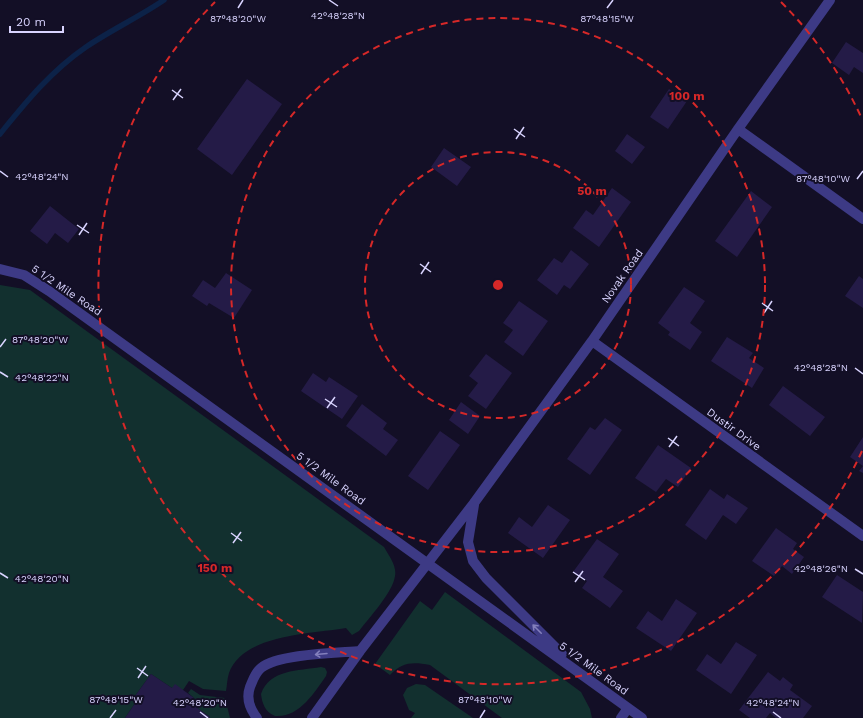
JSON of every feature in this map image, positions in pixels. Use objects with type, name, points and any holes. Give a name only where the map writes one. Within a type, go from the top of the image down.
[{"type":"street","name":"Novak Road","points":[[312,718],[360,651],[474,503],[592,341],[830,0]]},
{"type":"street","points":[[738,130],[863,218]]},
{"type":"street","name":"5 1/2 Mile Road","points":[[0,269],[24,275],[49,291],[429,563],[642,718]]},
{"type":"street","name":"Dustir Drive","points":[[592,341],[863,536]]},
{"type":"street","points":[[474,503],[468,542],[473,561],[486,578],[584,676]]},
{"type":"street","points":[[257,718],[250,709],[248,692],[254,677],[261,668],[274,662],[315,655],[360,651]]},
{"type":"street","points":[[621,718],[628,708]]},
{"type":"green space","points":[[0,285],[30,290],[384,547],[392,561],[395,569],[395,576],[390,590],[359,631],[352,635],[346,628],[280,638],[263,643],[248,650],[237,660],[229,673],[226,691],[203,689],[189,681],[183,690],[172,688],[151,674],[135,696],[138,699],[125,718],[0,718]]},
{"type":"green space","points":[[445,592],[581,692],[590,709],[592,718],[502,718],[430,665],[413,663],[404,665],[390,675],[375,664],[420,601],[432,610]]},
{"type":"green space","points":[[321,667],[325,668],[327,672],[326,676],[311,697],[299,709],[284,716],[275,716],[266,710],[261,694],[265,686],[271,680],[286,673]]},
{"type":"green space","points":[[416,684],[425,685],[473,718],[411,718],[415,713],[409,710],[403,695],[407,688]]},
{"type":"green space","points":[[191,689],[200,695],[225,698],[230,718],[209,718],[210,717],[190,703],[194,698],[188,693]]},
{"type":"building","points":[[846,42],[863,53],[863,73],[854,67],[849,75],[832,63]]},
{"type":"building","points":[[247,79],[282,104],[232,175],[197,149]]},
{"type":"building","points":[[669,89],[687,101],[668,129],[650,117]]},
{"type":"building","points":[[627,134],[645,147],[632,164],[615,151]]},
{"type":"building","points":[[444,148],[471,167],[457,186],[431,167]]},
{"type":"building","points":[[612,188],[631,202],[599,247],[573,228],[586,210],[593,215]]},
{"type":"building","points":[[751,191],[772,207],[737,257],[715,241]]},
{"type":"building","points":[[50,206],[79,229],[68,243],[55,233],[47,244],[30,231]]},
{"type":"building","points":[[571,250],[589,264],[570,289],[564,285],[557,295],[537,280],[554,258],[562,263]]},
{"type":"building","points":[[226,273],[252,290],[234,318],[209,303],[207,306],[192,296],[203,280],[215,288]]},
{"type":"building","points":[[859,276],[863,279],[863,308],[845,296]]},
{"type":"building","points":[[684,287],[705,301],[690,323],[702,332],[690,350],[668,335],[670,332],[658,323]]},
{"type":"building","points":[[519,301],[548,321],[523,356],[504,342],[513,330],[503,323]]},
{"type":"building","points":[[727,337],[753,353],[749,358],[764,368],[752,388],[711,361]]},
{"type":"building","points":[[486,354],[512,373],[486,409],[468,396],[478,383],[469,376]]},
{"type":"building","points":[[313,373],[326,382],[329,377],[358,396],[342,419],[301,391]]},
{"type":"building","points":[[783,386],[825,417],[810,436],[769,405]]},
{"type":"building","points":[[461,402],[480,416],[468,434],[449,420]]},
{"type":"building","points":[[362,404],[387,423],[383,429],[398,440],[386,456],[346,426]]},
{"type":"building","points":[[605,418],[622,430],[590,475],[567,459],[590,427],[595,430]]},
{"type":"building","points":[[440,431],[460,445],[428,490],[408,476]]},
{"type":"building","points":[[863,437],[863,466],[850,457]]},
{"type":"building","points":[[658,445],[691,468],[678,487],[666,479],[656,492],[635,478]]},
{"type":"building","points":[[863,466],[863,473],[859,471]]},
{"type":"building","points":[[710,489],[724,499],[727,494],[748,508],[736,524],[723,515],[706,540],[685,525]]},
{"type":"building","points":[[548,505],[570,520],[543,558],[508,533],[519,517],[532,527]]},
{"type":"building","points":[[776,528],[797,543],[793,549],[804,557],[792,574],[782,566],[774,576],[752,561]]},
{"type":"building","points":[[597,539],[619,554],[603,577],[623,591],[610,608],[582,588],[587,581],[573,572]]},
{"type":"building","points":[[837,575],[863,592],[862,623],[822,597]]},
{"type":"building","points":[[676,599],[697,613],[671,651],[636,628],[648,611],[662,621]]},
{"type":"building","points":[[736,642],[757,655],[731,694],[696,670],[707,654],[721,664]]},
{"type":"building","points":[[768,672],[780,681],[783,677],[793,685],[790,690],[812,706],[803,718],[776,718],[770,713],[766,718],[750,718],[739,710]]},
{"type":"building","points":[[151,674],[172,688],[175,684],[194,698],[190,703],[210,717],[125,718],[138,699],[135,696]]},
{"type":"waterway","points":[[0,134],[19,110],[50,77],[73,56],[164,0]]}]
